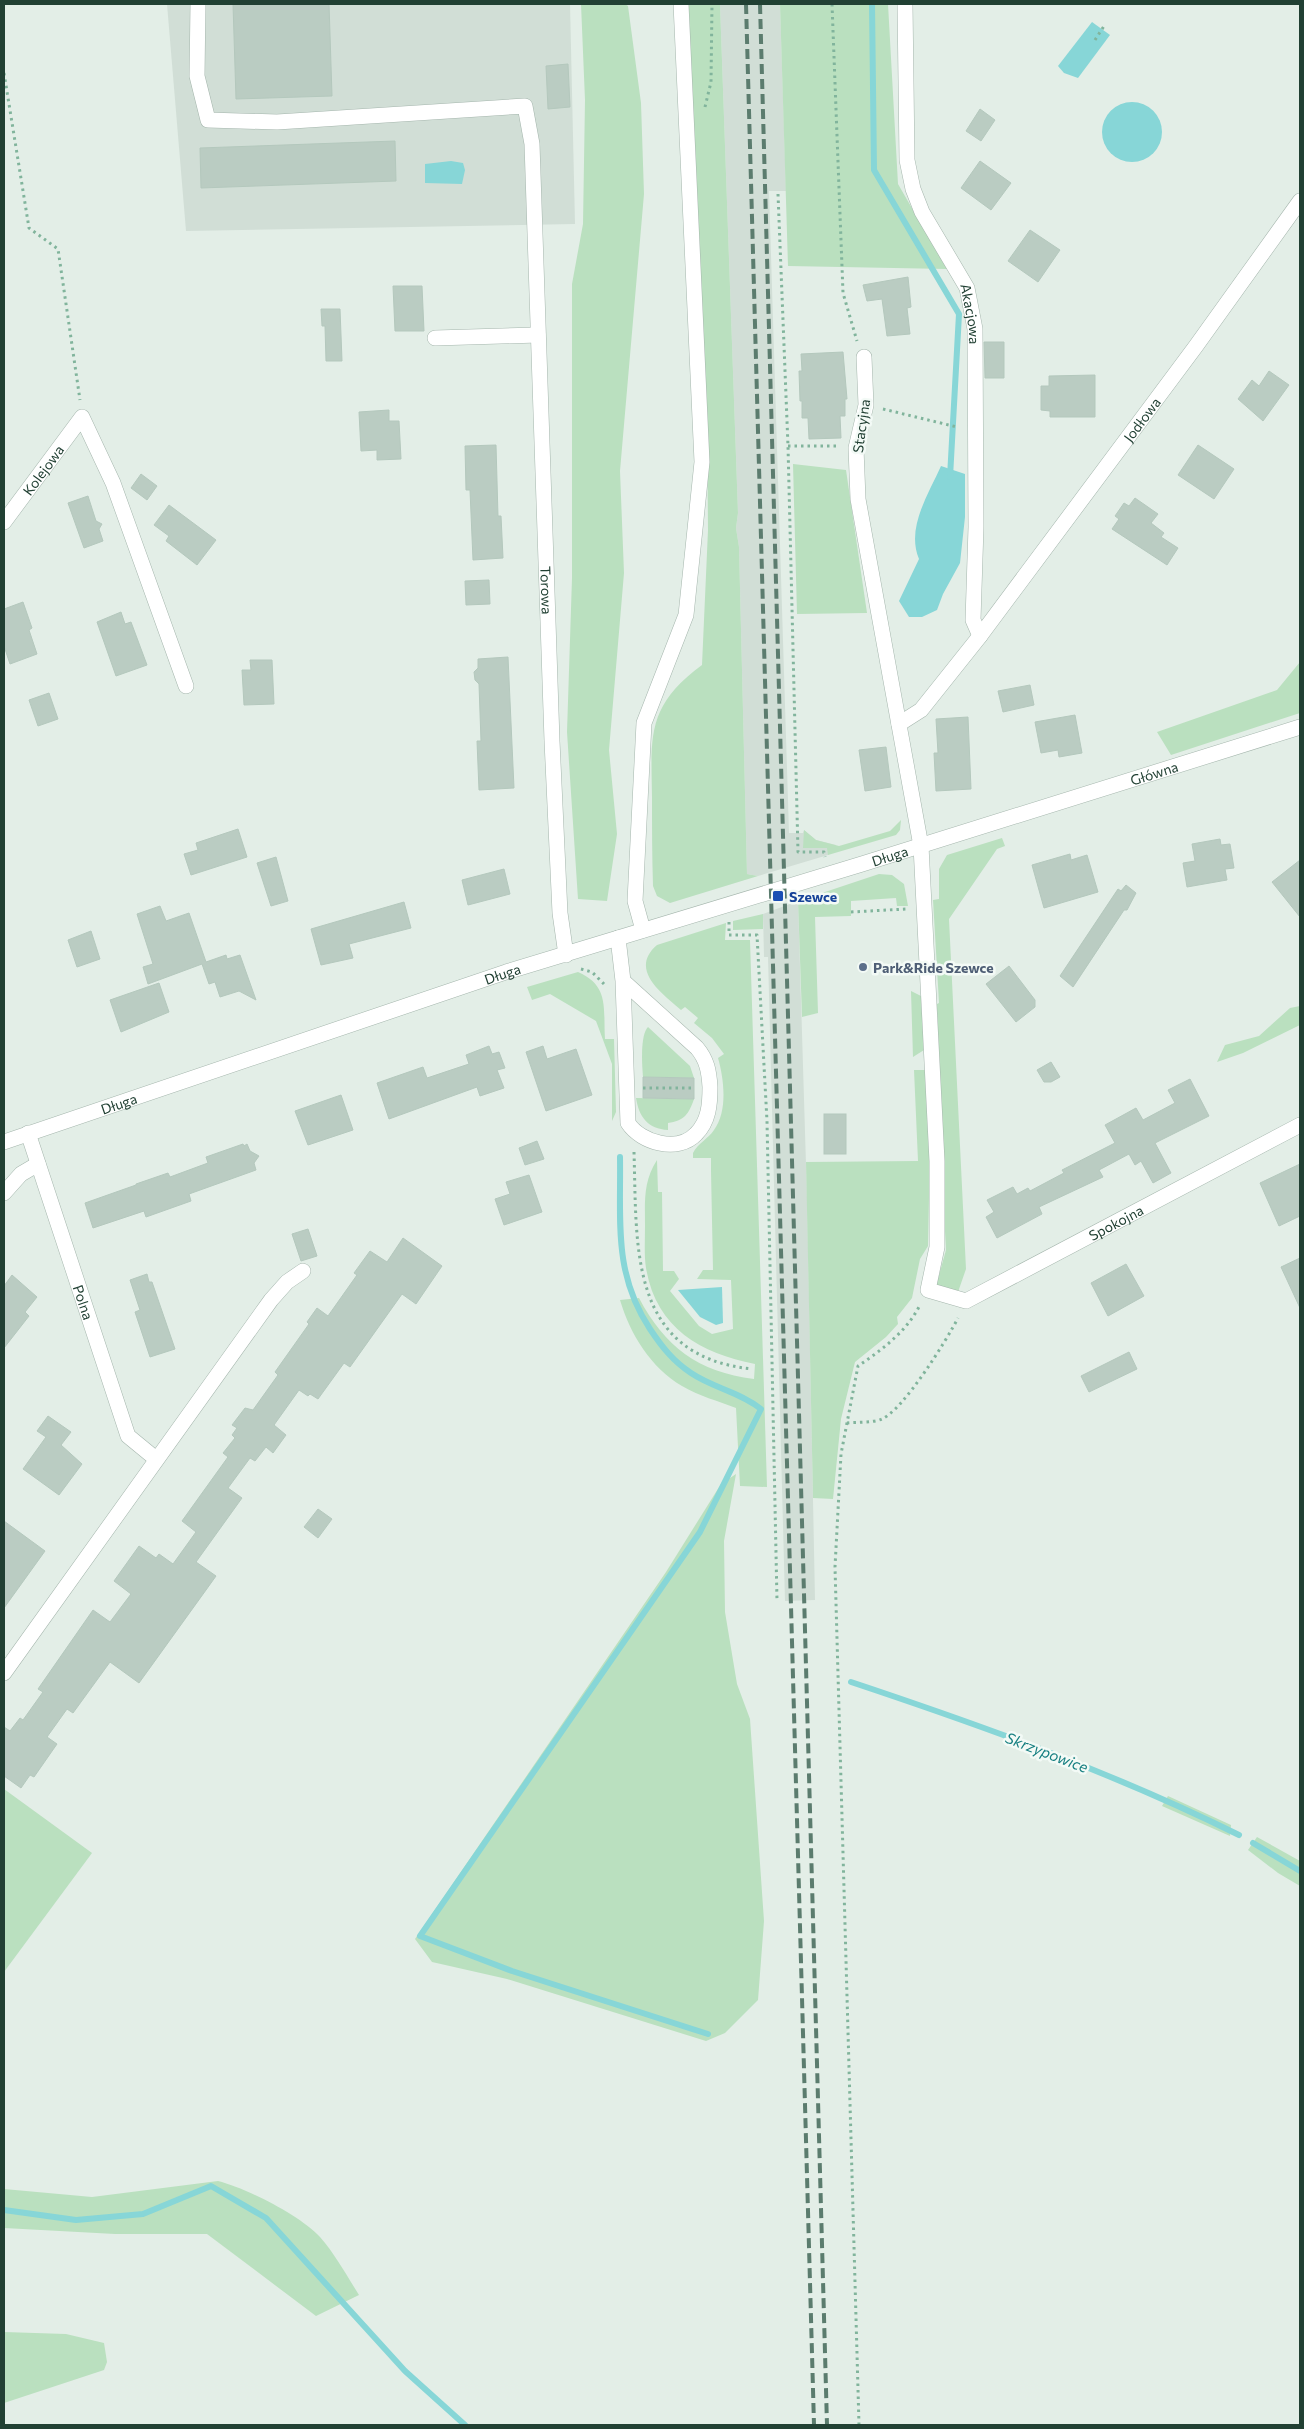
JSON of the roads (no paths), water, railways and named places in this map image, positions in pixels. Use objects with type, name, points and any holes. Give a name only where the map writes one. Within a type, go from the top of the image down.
[{"type":"street","name":"Torowa","points":[[198,4],[197,76],[208,120],[277,122],[525,106],[532,144],[553,750],[560,913],[566,955]]},
{"type":"street","points":[[643,930],[635,901],[644,723],[686,615],[702,462],[681,4]]},
{"type":"street","name":"Akacjowa","points":[[905,4],[907,44],[906,160],[913,189],[922,212],[967,288],[974,329],[976,527],[973,620],[980,636]]},
{"type":"street","name":"Jodłowa","points":[[899,724],[921,710],[980,636],[1196,346],[1300,201]]},
{"type":"street","points":[[435,338],[538,335]]},
{"type":"street","name":"Stacyjna","points":[[864,357],[866,405],[856,448],[858,499],[921,846],[937,1161],[937,1247],[928,1290],[966,1302]]},
{"type":"street","name":"Kolejowa","points":[[4,522],[82,417],[113,483],[186,686]]},
{"type":"street","name":"Główna","points":[[1007,820],[1300,727]]},
{"type":"street","name":"Długa","points":[[4,1142],[506,972],[1007,820]]},
{"type":"street","points":[[618,938],[623,981],[628,1123],[633,1131],[660,1143],[678,1142],[693,1136],[707,1117],[710,1107],[709,1069],[701,1053],[623,981]]},
{"type":"street","name":"Spokojna","points":[[966,1302],[1300,1125]]},
{"type":"street","name":"Polna","points":[[28,1133],[128,1436],[156,1459]]},
{"type":"street","points":[[4,1193],[21,1174],[38,1164]]},
{"type":"street","points":[[4,1673],[272,1300],[287,1282],[303,1271]]},
{"type":"water","points":[[1092,22],[1110,35],[1078,78],[1064,73],[1058,66]]},
{"type":"water","points":[[1126,102],[1138,102],[1149,107],[1157,115],[1162,126],[1160,144],[1149,157],[1138,162],[1126,162],[1115,157],[1107,149],[1102,138],[1102,126],[1107,115],[1115,107]]},
{"type":"water","points":[[451,161],[463,163],[465,170],[462,184],[425,183],[425,164]]},
{"type":"water","points":[[941,466],[965,474],[965,517],[960,563],[943,594],[937,610],[922,617],[909,617],[899,601],[919,559],[915,535],[917,524],[920,512]]},
{"type":"water","points":[[722,1287],[723,1323],[716,1325],[700,1317],[678,1290]]},
{"type":"waterway","points":[[872,4],[874,170],[959,314],[950,477]]},
{"type":"waterway","points":[[620,1157],[620,1225],[622,1246],[630,1288],[638,1308],[659,1342],[679,1364],[708,1383],[744,1398],[761,1409],[700,1532],[420,1936],[512,1971],[708,2034]]},
{"type":"waterway","name":"Skrzypowice","points":[[851,1682],[1048,1752],[1144,1791],[1239,1835]]},
{"type":"waterway","name":"Skrzypowice","points":[[1253,1843],[1300,1871]]},
{"type":"waterway","points":[[4,2210],[76,2220],[143,2214],[211,2186],[266,2218],[405,2371],[465,2425]]},
{"type":"railway","points":[[746,4],[814,2425]]},
{"type":"railway","points":[[760,4],[827,2425]]},
{"type":"place","name":"Szewce","points":[[778,896]]},
{"type":"place","name":"Park&Ride Szewce","points":[[863,967]]}]
